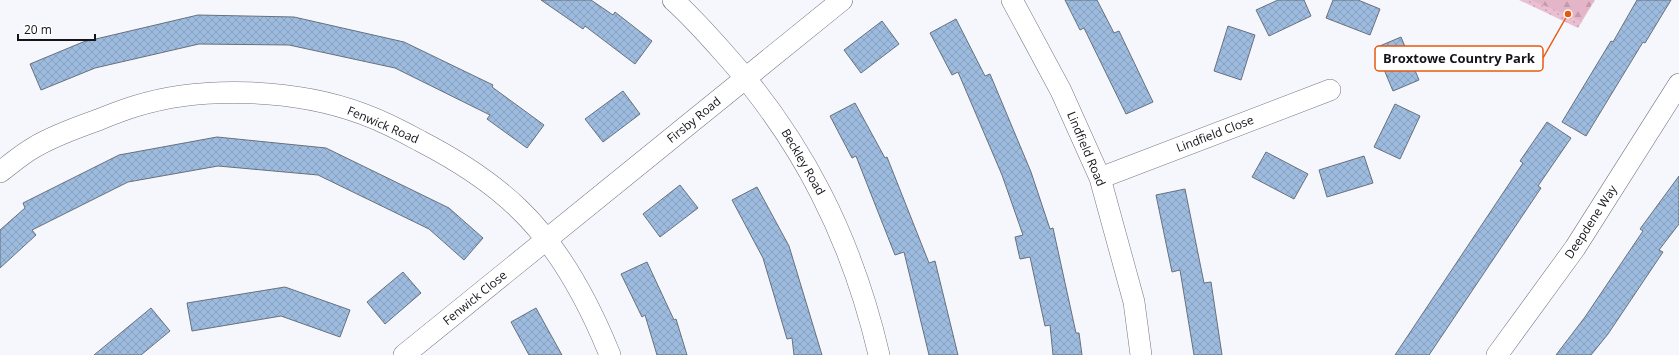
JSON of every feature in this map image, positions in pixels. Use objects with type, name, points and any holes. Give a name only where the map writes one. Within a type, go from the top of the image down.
[{"type":"street","name":"Beckley Road","points":[[673,0],[710,37],[746,77],[775,114],[809,168],[828,205],[854,268],[867,305],[879,355]]},
{"type":"street","name":"Firsby Road","points":[[547,241],[842,0]]},
{"type":"street","name":"Lindfield Road","points":[[1012,0],[1061,90],[1100,178],[1134,302],[1142,355]]},
{"type":"street","name":"Deepdene Way","points":[[1497,355],[1575,248],[1679,84]]},
{"type":"street","name":"Lindfield Close","points":[[1100,178],[1330,90]]},
{"type":"street","name":"Fenwick Road","points":[[0,172],[33,147],[80,126],[137,105],[193,95],[231,92],[274,94],[317,101],[362,114],[410,135],[451,156],[496,189],[519,209],[547,241],[574,282],[594,319],[610,355]]},
{"type":"street","name":"Fenwick Close","points":[[404,355],[547,241]]},
{"type":"shaded area","points":[[1519,0],[1595,0],[1578,28]]},
{"type":"green space","points":[[1531,0],[1594,0],[1581,21]]},
{"type":"building","points":[[541,0],[591,0],[613,15],[615,12],[652,41],[635,64],[585,26],[583,29]]},
{"type":"building","points":[[1065,0],[1097,0],[1114,33],[1119,31],[1153,102],[1126,114],[1084,28],[1080,30]]},
{"type":"building","points":[[1278,0],[1304,0],[1311,16],[1269,36],[1256,10]]},
{"type":"building","points":[[1333,0],[1358,0],[1380,9],[1370,35],[1326,18]]},
{"type":"building","points":[[1637,0],[1671,0],[1645,43],[1643,42],[1586,136],[1562,122],[1611,41],[1613,42]]},
{"type":"building","points":[[198,15],[294,17],[404,42],[493,85],[492,87],[544,125],[527,148],[487,119],[490,115],[395,68],[289,45],[199,44],[95,68],[41,90],[30,64],[83,42]]},
{"type":"building","points":[[956,19],[985,76],[990,74],[1031,172],[1050,229],[1053,228],[1076,333],[1079,333],[1082,355],[1053,355],[1050,325],[1045,326],[1030,257],[1020,259],[1015,237],[1023,235],[1002,175],[958,72],[952,75],[930,33]]},
{"type":"building","points":[[882,21],[899,44],[861,73],[844,50]]},
{"type":"building","points":[[1228,26],[1255,35],[1241,80],[1214,71]]},
{"type":"building","points":[[1401,37],[1419,80],[1393,91],[1375,48]]},
{"type":"building","points":[[623,91],[640,114],[603,142],[585,119]]},
{"type":"building","points":[[855,103],[885,158],[887,157],[929,263],[935,261],[958,355],[929,355],[904,252],[895,255],[856,156],[852,158],[830,116]]},
{"type":"building","points":[[1395,104],[1420,116],[1400,159],[1374,147]]},
{"type":"building","points":[[1547,122],[1571,138],[1538,186],[1541,188],[1429,355],[1395,355],[1523,163],[1520,161]]},
{"type":"building","points":[[217,137],[326,148],[449,208],[483,238],[464,260],[429,229],[318,175],[218,166],[128,182],[32,230],[36,235],[0,268],[0,230],[25,208],[23,203],[119,155]]},
{"type":"building","points":[[1266,152],[1308,174],[1294,199],[1252,177]]},
{"type":"building","points":[[1364,156],[1373,183],[1327,197],[1319,170]]},
{"type":"building","points":[[1679,176],[1679,224],[1659,250],[1663,252],[1608,334],[1591,355],[1556,355],[1585,317],[1643,231],[1640,229]]},
{"type":"building","points":[[680,185],[698,208],[660,237],[643,214]]},
{"type":"building","points":[[757,187],[789,246],[822,355],[794,355],[792,338],[787,339],[763,258],[732,200]]},
{"type":"building","points":[[1185,189],[1204,283],[1211,282],[1222,355],[1194,355],[1180,270],[1172,272],[1156,195]]},
{"type":"building","points":[[647,262],[674,320],[676,319],[687,355],[657,355],[645,315],[642,317],[621,274]]},
{"type":"building","points":[[403,272],[421,293],[385,324],[367,302]]},
{"type":"building","points":[[285,287],[350,310],[340,337],[281,316],[192,331],[187,303]]},
{"type":"building","points":[[151,308],[170,331],[141,355],[94,355]]},
{"type":"building","points":[[536,308],[562,355],[529,355],[511,322]]},
{"type":"place","name":"Broxtowe Country Park","points":[[1568,14]]}]
